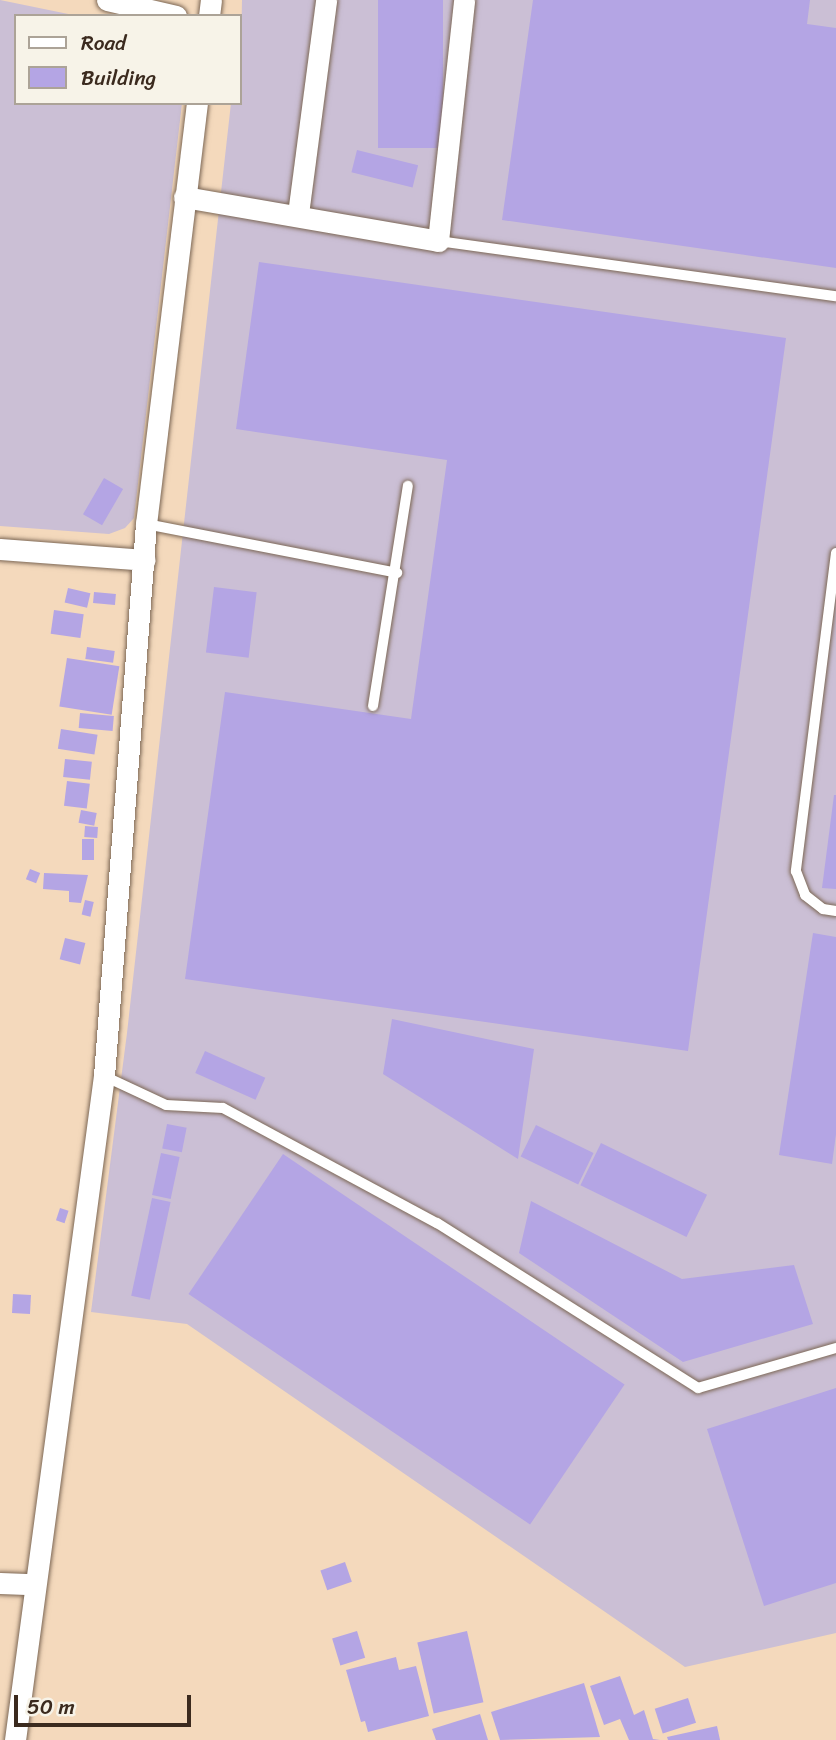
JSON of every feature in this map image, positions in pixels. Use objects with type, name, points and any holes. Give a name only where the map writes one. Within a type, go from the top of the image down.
[{"type":"street","points":[[107,0],[167,14]]},
{"type":"street","points":[[298,214],[326,0]]},
{"type":"street","points":[[184,197],[298,214],[438,241],[464,0]]},
{"type":"street","points":[[15,1740],[33,1584],[104,1076],[146,524],[197,105]]},
{"type":"street","points":[[0,549],[145,560]]},
{"type":"street","points":[[0,1583],[33,1584]]},
{"type":"lane","points":[[438,241],[836,296]]},
{"type":"lane","points":[[373,706],[397,573],[408,486]]},
{"type":"lane","points":[[146,524],[397,573]]},
{"type":"lane","points":[[836,553],[796,871],[805,895],[823,909],[836,911]]},
{"type":"lane","points":[[104,1076],[166,1105],[223,1108],[437,1223],[698,1388],[836,1348]]},
{"type":"shaded area","points":[[0,0],[68,14],[14,14],[14,105],[182,105],[134,518],[125,528],[109,534],[0,526]]},
{"type":"shaded area","points":[[242,0],[836,0],[836,1633],[685,1667],[187,1324],[91,1312],[127,1033],[231,105],[242,105]]},
{"type":"building","points":[[378,0],[443,0],[443,148],[378,148]]},
{"type":"building","points":[[533,0],[810,0],[807,24],[836,28],[836,268],[502,220]]},
{"type":"building","points":[[357,150],[418,165],[413,188],[351,172]]},
{"type":"building","points":[[259,262],[786,338],[688,1051],[185,979],[225,692],[411,719],[447,460],[236,429]]},
{"type":"building","points":[[104,478],[123,489],[102,525],[83,514]]},
{"type":"building","points":[[214,587],[257,592],[249,658],[206,653]]},
{"type":"building","points":[[68,588],[90,593],[87,608],[65,603]]},
{"type":"building","points":[[94,592],[116,594],[115,605],[93,603]]},
{"type":"building","points":[[54,610],[84,614],[80,638],[51,634]]},
{"type":"building","points":[[87,647],[115,651],[113,663],[85,659]]},
{"type":"building","points":[[67,658],[119,666],[112,715],[59,706]]},
{"type":"building","points":[[80,713],[114,716],[113,731],[79,728]]},
{"type":"building","points":[[61,729],[98,735],[94,755],[58,749]]},
{"type":"building","points":[[65,759],[92,762],[90,780],[63,777]]},
{"type":"building","points":[[67,781],[90,784],[87,809],[64,806]]},
{"type":"building","points":[[836,795],[836,889],[822,888]]},
{"type":"building","points":[[81,810],[97,813],[94,826],[79,823]]},
{"type":"building","points":[[85,826],[98,827],[97,838],[84,837]]},
{"type":"building","points":[[82,839],[94,839],[94,860],[82,860]]},
{"type":"building","points":[[30,869],[40,873],[36,883],[26,879]]},
{"type":"building","points":[[44,873],[88,875],[81,903],[69,902],[69,891],[43,889]]},
{"type":"building","points":[[85,900],[94,902],[90,917],[82,915]]},
{"type":"building","points":[[813,933],[836,937],[836,1134],[832,1164],[779,1155]]},
{"type":"building","points":[[65,938],[85,943],[80,964],[60,959]]},
{"type":"building","points":[[392,1019],[534,1049],[518,1159],[383,1074]]},
{"type":"building","points":[[205,1051],[265,1078],[256,1100],[195,1073]]},
{"type":"building","points":[[167,1124],[187,1128],[182,1152],[162,1149]]},
{"type":"building","points":[[536,1125],[594,1153],[578,1185],[521,1156]]},
{"type":"building","points":[[601,1143],[707,1195],[686,1237],[580,1185]]},
{"type":"building","points":[[161,1153],[180,1157],[171,1199],[152,1195]]},
{"type":"building","points":[[283,1154],[625,1384],[530,1524],[188,1294]]},
{"type":"building","points":[[152,1198],[171,1202],[150,1300],[131,1296]]},
{"type":"building","points":[[531,1201],[682,1279],[794,1265],[813,1324],[683,1362],[519,1253]]},
{"type":"building","points":[[60,1208],[69,1211],[65,1223],[56,1220]]},
{"type":"building","points":[[13,1294],[31,1295],[30,1314],[12,1313]]},
{"type":"building","points":[[836,1388],[836,1583],[764,1606],[707,1429]]},
{"type":"building","points":[[345,1562],[352,1582],[327,1590],[320,1570]]},
{"type":"building","points":[[357,1631],[365,1658],[340,1665],[332,1639]]},
{"type":"building","points":[[467,1631],[483,1702],[434,1714],[417,1642]]},
{"type":"building","points":[[396,1657],[399,1670],[416,1666],[429,1716],[368,1732],[365,1721],[361,1722],[346,1670]]},
{"type":"building","points":[[620,1676],[634,1715],[644,1710],[653,1739],[660,1740],[629,1740],[620,1719],[604,1725],[590,1686]]},
{"type":"building","points":[[584,1683],[600,1737],[500,1740],[491,1712]]},
{"type":"building","points":[[688,1698],[696,1723],[663,1734],[655,1709]]},
{"type":"building","points":[[480,1714],[488,1740],[436,1740],[432,1729]]},
{"type":"building","points":[[717,1726],[720,1740],[668,1740],[667,1737]]}]
